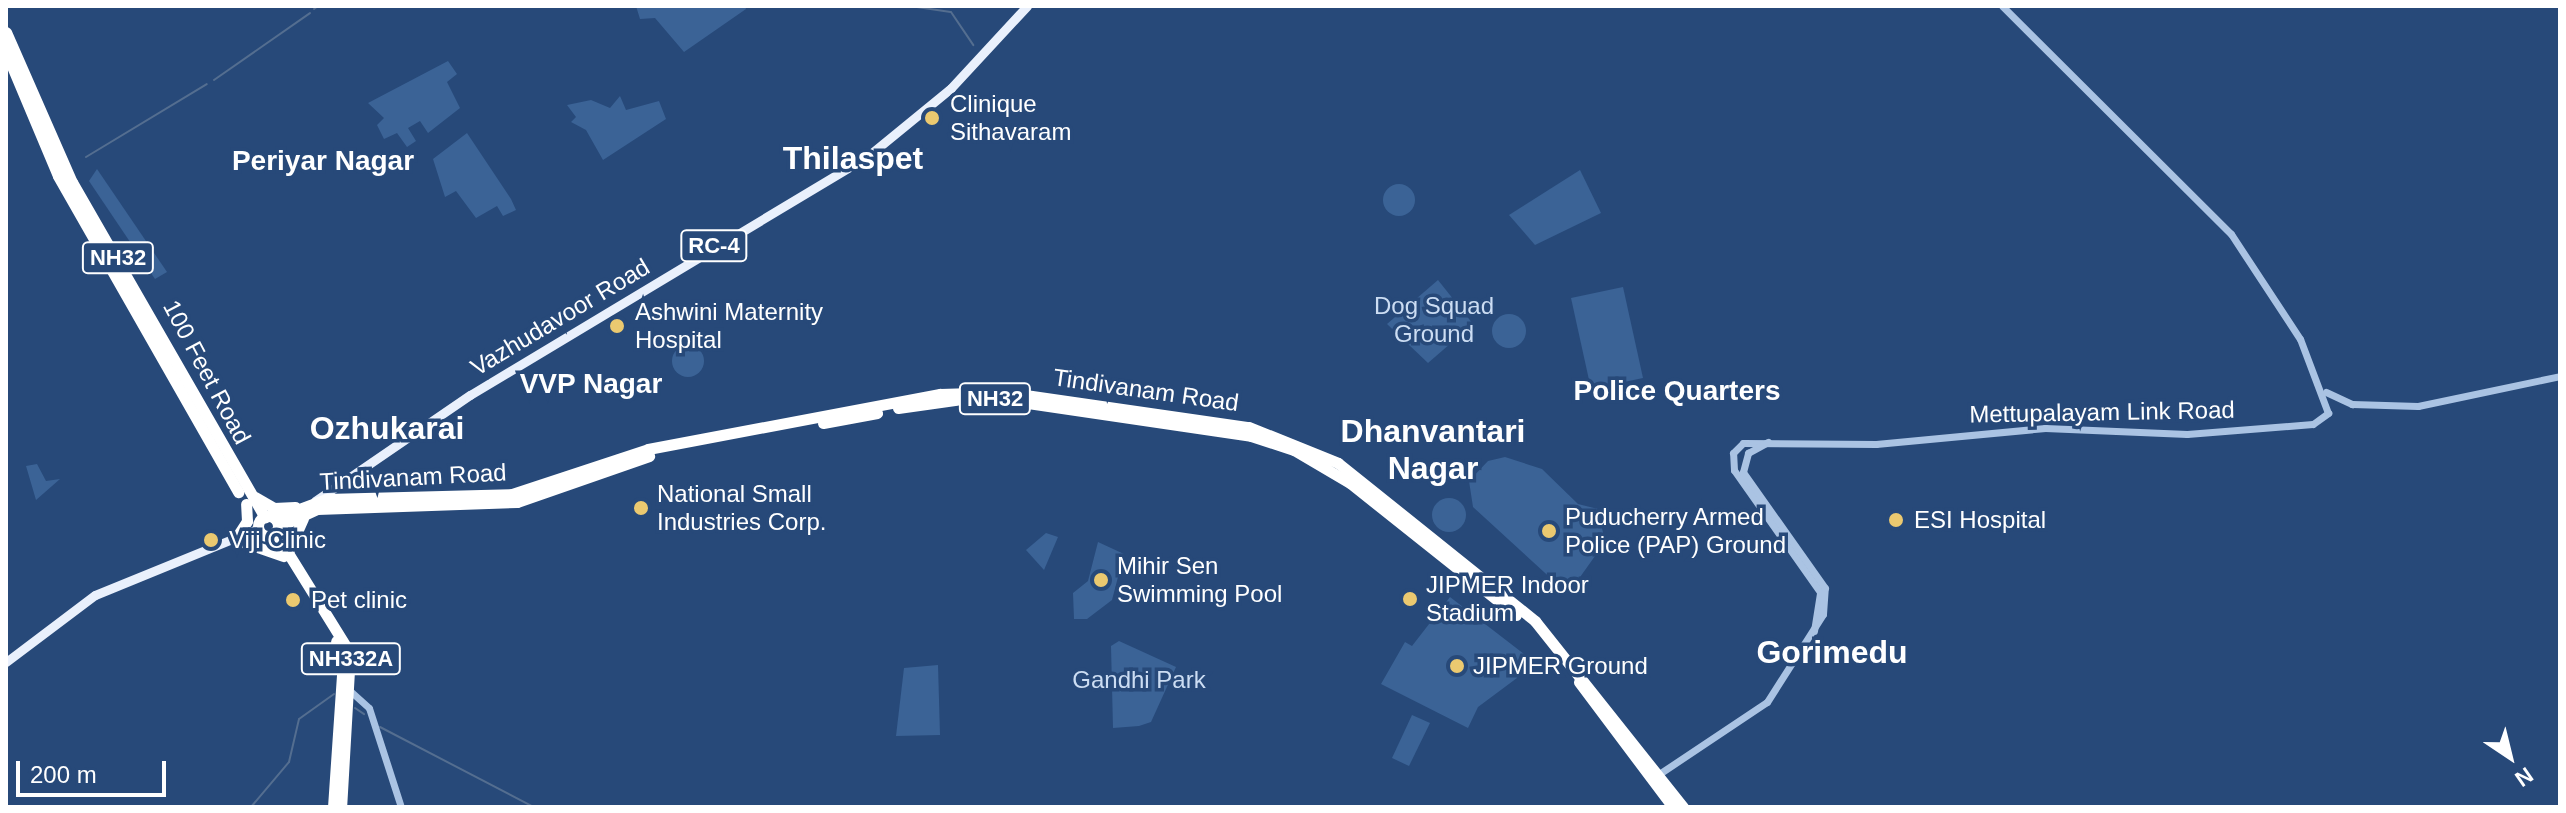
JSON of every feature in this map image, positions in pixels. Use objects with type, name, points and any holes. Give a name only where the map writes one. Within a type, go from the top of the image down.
[{"type":"highway","name":"100 Feet Road","points":[[6,32],[72,182],[238,479],[268,526]]},
{"type":"highway","name":"100 Feet Road","points":[[6,52],[58,176],[246,504],[268,526]]},
{"type":"highway","name":"NH32","points":[[311,508],[501,506],[664,453],[972,398],[1273,442],[1332,470],[1549,633],[1656,776],[1673,807]]},
{"type":"highway","points":[[238,479],[267,505],[311,508]]},
{"type":"highway","points":[[246,504],[247,521],[238,540],[286,554],[293,528],[311,508]]},
{"type":"highway","name":"Tindivanam Road","points":[[268,526],[311,508]]},
{"type":"highway","name":"NH332A","points":[[268,526],[339,647],[345,687],[341,807]]},
{"type":"highway","name":"NH32","points":[[1445,553],[1542,637],[1616,731],[1683,807]]},
{"type":"highway","name":"NH332A","points":[[333,807],[345,687]]},
{"type":"main road","name":"Vazhudavoor Road","points":[[311,508],[326,491],[377,457],[868,156],[940,98],[1027,6]]},
{"type":"main road","points":[[6,662],[66,610],[143,573],[238,540],[268,526]]},
{"type":"main road","points":[[6,655],[20,649]]},
{"type":"street","points":[[2002,6],[2231,234],[2274,293],[2324,391],[2352,404],[2418,406],[2560,376]]},
{"type":"street","name":"Mettupalayam Link Road","points":[[1656,776],[1767,702],[1814,631],[1820,592],[1732,464],[1743,443],[1876,444],[2015,429],[2187,434],[2313,424],[2328,413],[2324,391]]},
{"type":"street","points":[[1768,442],[1748,453],[1743,472],[1825,588],[1814,631]]},
{"type":"street","points":[[345,687],[369,708],[401,807]]},
{"type":"green space","points":[[636,6],[745,6],[746,9],[684,52],[655,18],[640,19]]},
{"type":"green space","points":[[448,61],[457,74],[447,82],[460,108],[428,133],[420,121],[408,128],[416,141],[407,147],[397,133],[384,139],[377,125],[384,118],[368,103]]},
{"type":"green space","points":[[620,96],[626,110],[659,101],[666,119],[603,160],[586,130],[571,122],[576,117],[567,105],[591,100],[610,108]]},
{"type":"green space","points":[[467,133],[516,210],[503,216],[497,206],[476,218],[456,191],[445,197],[433,159]]},
{"type":"green space","points":[[97,169],[167,272],[155,279],[89,181]]},
{"type":"green space","points":[[1580,170],[1601,213],[1535,245],[1509,215]]},
{"type":"green space","points":[[1399,184],[1411,188],[1415,200],[1411,212],[1399,216],[1387,212],[1383,200],[1387,188]]},
{"type":"green space","name":"Dog Squad Ground","points":[[1438,280],[1473,324],[1428,363],[1387,324]]},
{"type":"green space","points":[[1623,287],[1643,378],[1591,389],[1571,298]]},
{"type":"green space","points":[[1509,314],[1521,319],[1526,331],[1521,343],[1509,348],[1497,343],[1492,331],[1497,319]]},
{"type":"green space","points":[[688,345],[699,350],[704,361],[699,372],[688,377],[677,372],[672,361],[677,350]]},
{"type":"green space","name":"Puducherry Armed Police (PAP) Ground","points":[[1505,457],[1542,469],[1578,504],[1598,509],[1605,542],[1568,594],[1473,507],[1469,481],[1488,461]]},
{"type":"green space","points":[[37,464],[46,481],[60,479],[36,500],[26,466]]},
{"type":"green space","points":[[1449,498],[1461,503],[1466,515],[1461,527],[1449,532],[1437,527],[1432,515],[1437,503]]},
{"type":"green space","points":[[1046,533],[1058,537],[1044,570],[1026,550]]},
{"type":"green space","name":"Mihir Sen Swimming Pool","points":[[1098,542],[1124,554],[1112,600],[1087,619],[1074,619],[1073,593],[1088,581]]},
{"type":"green space","name":"JIPMER Ground","points":[[1450,597],[1524,654],[1517,678],[1478,707],[1468,728],[1381,684],[1405,642],[1412,646]]},
{"type":"green space","name":"Gandhi Park","points":[[1119,641],[1176,667],[1151,722],[1139,726],[1113,728],[1111,646]]},
{"type":"green space","points":[[938,665],[940,735],[896,736],[904,668]]},
{"type":"green space","points":[[1412,715],[1430,723],[1409,766],[1392,758]]},
{"type":"waterway","points":[[314,9],[318,6]]},
{"type":"waterway","points":[[910,6],[951,12],[973,45]]},
{"type":"waterway","points":[[214,80],[310,13]]},
{"type":"waterway","points":[[86,157],[207,84]]},
{"type":"waterway","points":[[251,807],[289,762],[299,719],[334,694]]},
{"type":"waterway","points":[[355,708],[364,714]]},
{"type":"waterway","points":[[380,727],[534,807]]},
{"type":"place","name":"Clinique Sithavaram","points":[[932,118]]},
{"type":"place","name":"Ashwini Maternity Hospital","points":[[617,326]]},
{"type":"place","name":"National Small Industries Corp.","points":[[641,508]]},
{"type":"place","name":"ESI Hospital","points":[[1896,520]]},
{"type":"place","name":"Puducherry Armed Police (PAP) Ground","points":[[1549,531]]},
{"type":"place","name":"Viji Clinic","points":[[211,540]]},
{"type":"place","name":"Mihir Sen Swimming Pool","points":[[1101,580]]},
{"type":"place","name":"JIPMER Indoor Stadium","points":[[1410,599]]},
{"type":"place","name":"Pet clinic","points":[[293,600]]},
{"type":"place","name":"JIPMER Ground","points":[[1457,666]]},
{"type":"district","name":"Thilaspet","points":[[853,158]]},
{"type":"district","name":"Periyar Nagar","points":[[323,161]]},
{"type":"district","name":"VVP Nagar","points":[[591,384]]},
{"type":"district","name":"Police Quarters","points":[[1677,391]]},
{"type":"district","name":"Ozhukarai","points":[[387,428]]},
{"type":"district","name":"Dhanvantari Nagar","points":[[1433,450]]},
{"type":"district","name":"Gorimedu","points":[[1832,652]]}]
